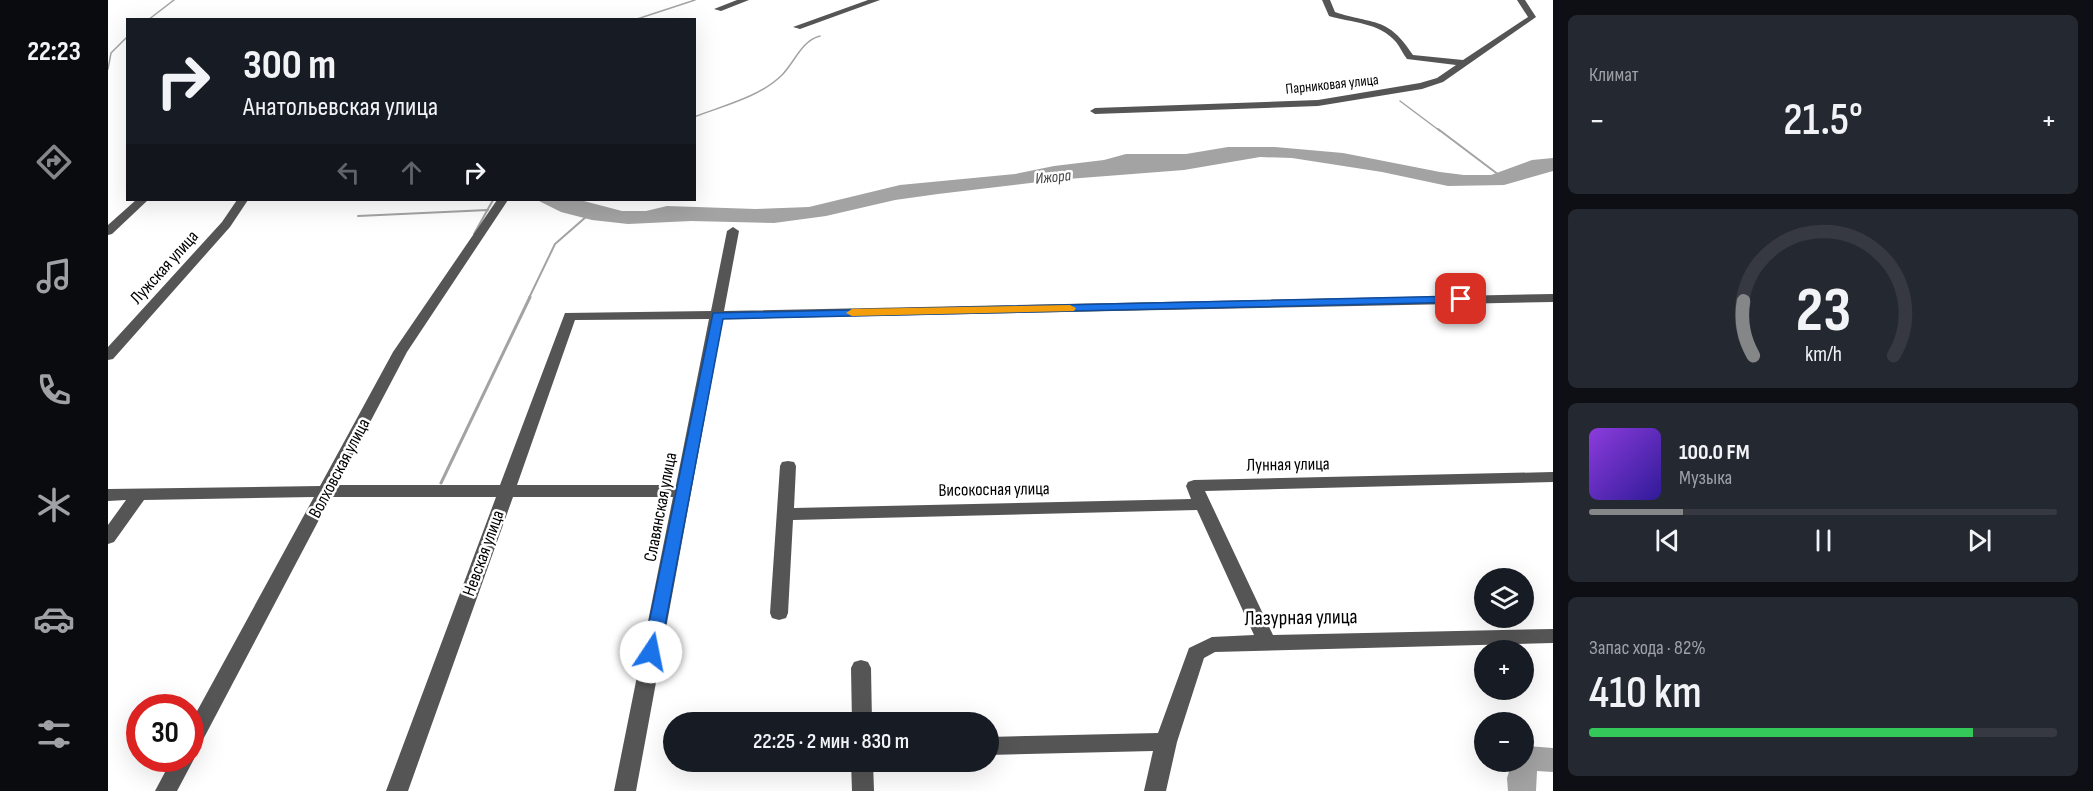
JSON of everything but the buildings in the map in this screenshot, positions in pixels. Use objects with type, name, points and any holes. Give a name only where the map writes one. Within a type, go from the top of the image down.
[{"type":"street","points":[[718,9],[745,0]]},
{"type":"street","points":[[797,27],[876,0]]},
{"type":"street","points":[[1326,0],[1332,14],[1368,21],[1388,30],[1399,40],[1410,57],[1463,63]]},
{"type":"street","name":"Парниковая улица","points":[[1095,111],[1318,103],[1432,83],[1440,80],[1532,17],[1521,0]]},
{"type":"street","points":[[108,231],[141,201]]},
{"type":"street","name":"Лужская улица","points":[[108,356],[226,225],[241,201]]},
{"type":"street","name":"Волховская улица","points":[[204,719],[400,352],[501,201]]},
{"type":"street","name":"Славянская улица","points":[[625,791],[733,231]]},
{"type":"street","points":[[717,315],[1553,297]]},
{"type":"street","name":"Невская улица","points":[[397,791],[570,316],[717,315]]},
{"type":"street","points":[[779,613],[788,466]]},
{"type":"street","name":"Лунная улица","points":[[1266,641],[1194,486],[1553,477]]},
{"type":"street","points":[[108,495],[327,491],[682,491]]},
{"type":"street","points":[[108,538],[139,495]]},
{"type":"street","name":"Високосная улица","points":[[786,514],[1203,504]]},
{"type":"street","name":"Лазурная улица","points":[[1155,791],[1166,742],[1196,652],[1212,645],[1266,641],[1553,636]]},
{"type":"street","points":[[861,668],[862,712]]},
{"type":"street","points":[[999,746],[1166,742]]},
{"type":"street","points":[[166,791],[176,772]]},
{"type":"street","points":[[862,772],[863,791]]},
{"type":"water","name":"Ижора","points":[[1228,147],[1275,147],[1343,153],[1464,175],[1491,175],[1532,160],[1553,158],[1553,171],[1504,185],[1448,186],[1382,172],[1292,158],[1260,157],[1184,170],[1055,180],[938,194],[895,200],[826,216],[774,223],[691,221],[628,224],[592,220],[561,212],[539,201],[584,201],[622,211],[646,211],[667,206],[755,209],[809,207],[900,185],[1015,174],[1054,166],[1104,160],[1126,154],[1186,154]]},
{"type":"waterway","points":[[151,18],[174,0]]},
{"type":"waterway","points":[[640,18],[695,0]]},
{"type":"waterway","points":[[696,116],[740,100],[773,83],[787,70],[808,42],[820,36]]},
{"type":"waterway","points":[[108,69],[111,53],[126,38]]},
{"type":"waterway","points":[[1400,101],[1440,131]]},
{"type":"waterway","points":[[1438,129],[1499,175]]},
{"type":"waterway","points":[[487,210],[492,201]]},
{"type":"waterway","points":[[358,216],[487,210]]},
{"type":"waterway","points":[[474,234],[487,210]]},
{"type":"waterway","points":[[529,298],[555,244],[587,216]]},
{"type":"waterway","points":[[441,483],[530,297]]},
{"type":"waterway","points":[[1522,791],[1521,778],[1527,758],[1553,760]]},
{"type":"slow traffic","points":[[852,313],[1070,308]]},
{"type":"route","points":[[651,652],[717,315],[1461,299]]}]
